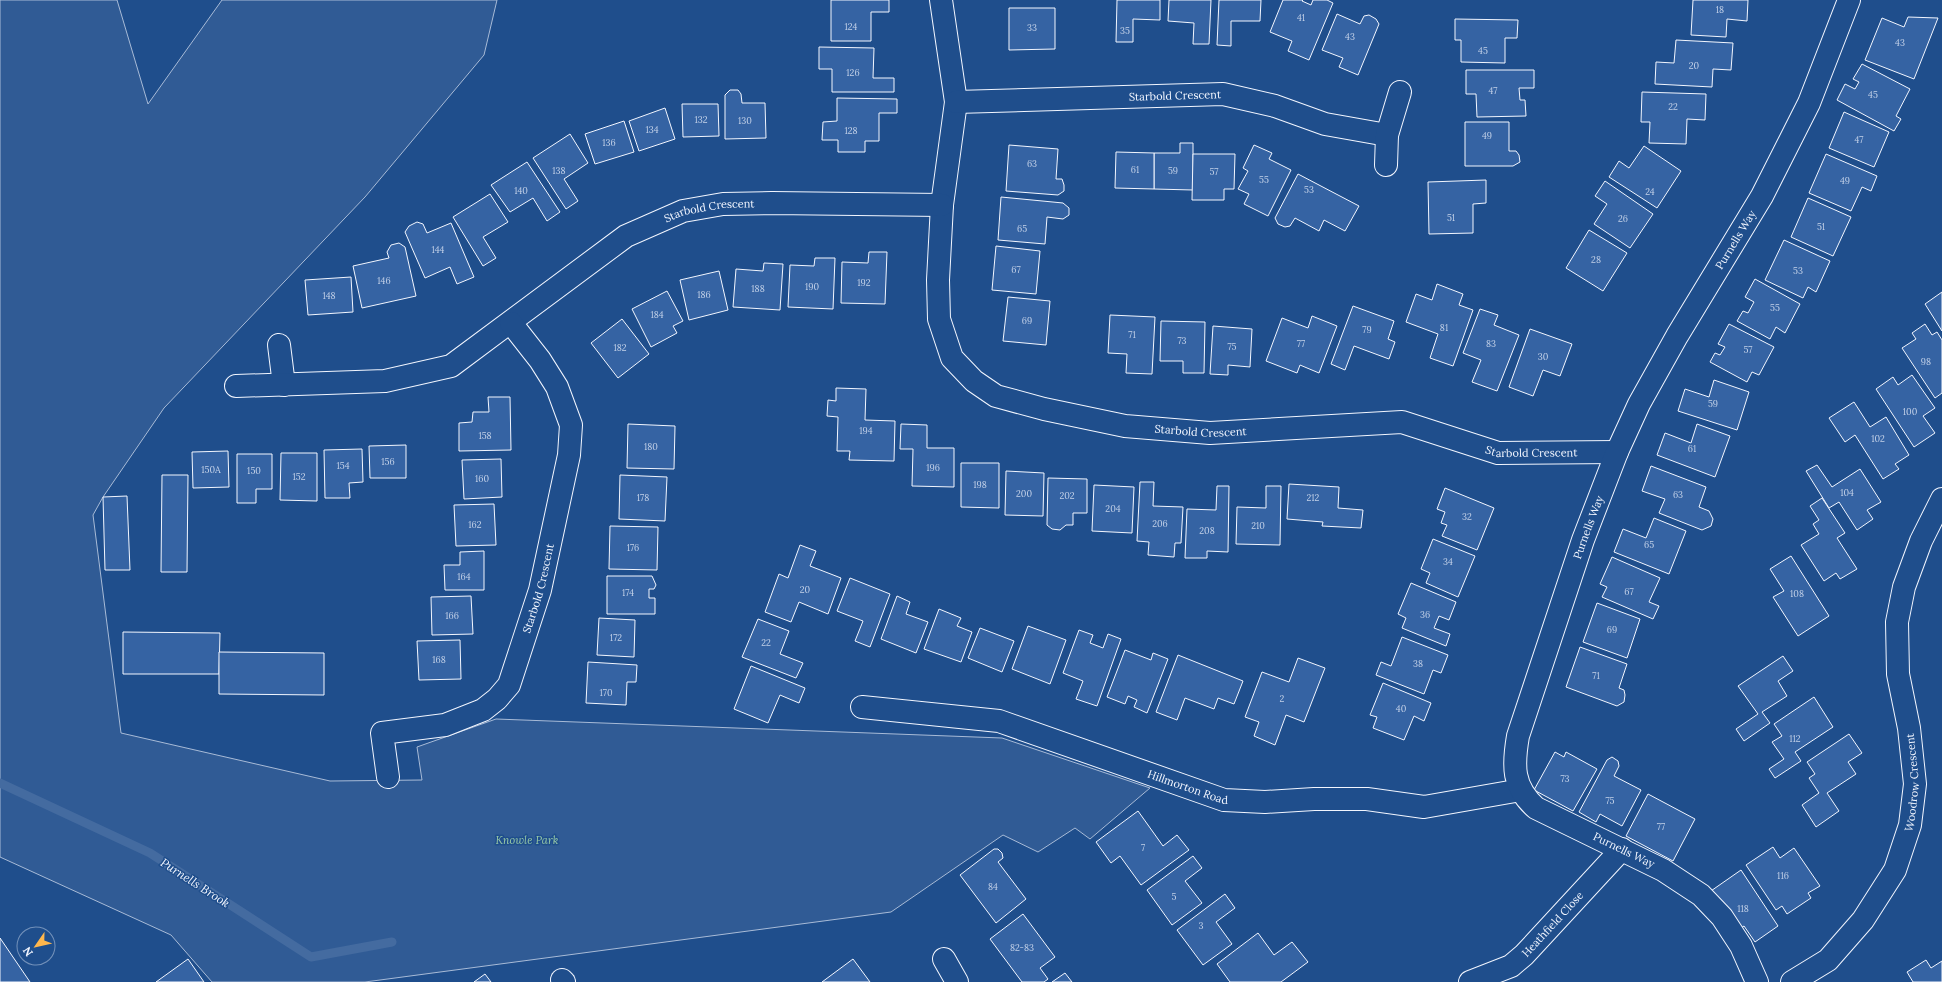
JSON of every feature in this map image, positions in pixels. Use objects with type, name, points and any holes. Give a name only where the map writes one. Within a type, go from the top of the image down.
[{"type":"street","name":"Starbold Crescent","points":[[941,0],[956,102],[942,205],[938,280],[939,319],[952,358],[974,381],[996,396],[1044,410],[1125,426],[1210,433],[1402,422],[1498,453],[1617,452]]},
{"type":"street","name":"Purnells Way","points":[[1758,981],[1741,946],[1722,917],[1701,895],[1663,870],[1536,808],[1521,790],[1514,771],[1514,758],[1518,736],[1583,540],[1617,452],[1639,404],[1677,336],[1762,196],[1809,104],[1849,0]]},
{"type":"street","points":[[1386,165],[1387,135],[1400,92]]},
{"type":"street","name":"Starbold Crescent","points":[[956,102],[1005,99],[1224,94],[1275,106],[1326,124],[1387,135]]},
{"type":"street","name":"Starbold Crescent","points":[[236,386],[284,386],[385,381],[451,366],[511,323],[626,236],[683,211],[723,204],[765,203],[942,205]]},
{"type":"street","name":"Starbold Crescent","points":[[388,777],[382,733],[446,725],[482,710],[497,699],[509,685],[540,590],[569,455],[571,425],[557,387],[540,360],[511,323]]},
{"type":"street","points":[[279,345],[284,386]]},
{"type":"street","name":"Woodrow Crescent","points":[[1792,982],[1828,960],[1863,920],[1895,870],[1910,826],[1915,784],[1909,728],[1898,674],[1897,622],[1904,587],[1921,541],[1942,499]]},
{"type":"street","name":"Hillmorton Road","points":[[862,707],[999,721],[1224,800],[1265,802],[1314,799],[1367,799],[1424,807],[1521,790]]},
{"type":"street","name":"Heathfield Close","points":[[1470,982],[1511,966],[1524,955],[1622,849]]},
{"type":"street","points":[[944,960],[957,982]]},
{"type":"green space","name":"Knowle Park","points":[[0,0],[117,0],[148,104],[222,0],[497,0],[484,55],[365,197],[164,408],[103,497],[93,515],[121,733],[330,781],[422,780],[417,747],[496,719],[1002,738],[1150,788],[1090,839],[1075,828],[1038,852],[1003,835],[891,912],[365,982],[212,982],[171,935],[0,857]]},
{"type":"building","points":[[831,0],[889,0],[889,12],[871,12],[871,41],[831,41]]},
{"type":"building","points":[[1117,0],[1160,0],[1160,20],[1133,19],[1133,42],[1116,42]]},
{"type":"building","points":[[1169,0],[1211,0],[1209,44],[1193,44],[1194,23],[1168,21]]},
{"type":"building","points":[[1219,0],[1261,0],[1260,21],[1231,21],[1231,46],[1217,45]]},
{"type":"building","points":[[1283,0],[1303,0],[1302,1],[1311,5],[1313,0],[1327,0],[1333,3],[1309,60],[1288,51],[1292,41],[1270,32]]},
{"type":"building","points":[[1693,0],[1748,0],[1747,21],[1727,19],[1726,37],[1691,35]]},
{"type":"building","points":[[1009,8],[1055,8],[1055,49],[1009,50]]},
{"type":"building","points":[[1337,14],[1360,24],[1364,16],[1369,15],[1376,19],[1379,24],[1358,75],[1339,67],[1343,58],[1322,50]]},
{"type":"building","points":[[1908,17],[1938,18],[1914,79],[1865,60],[1882,18],[1904,27]]},
{"type":"building","points":[[1455,19],[1518,20],[1517,38],[1505,38],[1505,63],[1461,62],[1461,40],[1455,40]]},
{"type":"building","points":[[1676,40],[1733,43],[1731,70],[1713,69],[1712,87],[1655,84],[1656,62],[1674,63]]},
{"type":"building","points":[[819,47],[874,48],[873,78],[894,78],[894,92],[832,92],[832,69],[819,69]]},
{"type":"building","points":[[1862,64],[1910,89],[1896,116],[1901,119],[1894,131],[1837,100],[1845,84],[1855,89],[1859,82],[1853,79]]},
{"type":"building","points":[[1466,70],[1534,70],[1534,88],[1519,88],[1520,100],[1525,100],[1526,116],[1477,117],[1476,94],[1466,94]]},
{"type":"building","points":[[730,90],[738,90],[741,94],[742,103],[765,103],[766,138],[725,139],[725,95]]},
{"type":"building","points":[[1642,92],[1706,94],[1705,120],[1687,119],[1686,144],[1649,143],[1650,122],[1641,122]]},
{"type":"building","points":[[837,98],[897,99],[897,113],[879,113],[879,141],[865,141],[865,152],[838,152],[838,140],[822,140],[823,122],[837,121]]},
{"type":"building","points":[[682,104],[718,104],[719,136],[683,137]]},
{"type":"building","points":[[665,108],[675,139],[639,151],[629,121]]},
{"type":"building","points":[[1844,112],[1889,132],[1874,167],[1829,148]]},
{"type":"building","points":[[624,121],[634,152],[595,164],[585,134]]},
{"type":"building","points":[[1465,122],[1509,122],[1509,151],[1516,151],[1519,155],[1520,162],[1513,166],[1465,166]]},
{"type":"building","points":[[570,134],[588,163],[564,179],[578,201],[566,209],[533,158]]},
{"type":"building","points":[[1180,143],[1193,143],[1193,190],[1154,189],[1154,153],[1180,153]]},
{"type":"building","points":[[1009,145],[1058,149],[1056,179],[1062,179],[1064,191],[1058,195],[1006,191]]},
{"type":"building","points":[[1254,145],[1272,153],[1269,159],[1291,170],[1268,216],[1244,204],[1249,194],[1238,189],[1248,171],[1243,168]]},
{"type":"building","points":[[1644,146],[1681,171],[1657,208],[1609,177],[1619,161],[1629,168]]},
{"type":"building","points":[[1116,152],[1154,153],[1154,189],[1115,188]]},
{"type":"building","points":[[1193,154],[1235,154],[1234,189],[1224,189],[1224,200],[1192,200]]},
{"type":"building","points":[[1826,154],[1877,176],[1871,191],[1862,187],[1851,211],[1809,193]]},
{"type":"building","points":[[527,162],[560,212],[547,221],[533,198],[510,212],[491,185]]},
{"type":"building","points":[[1298,174],[1359,206],[1345,231],[1324,220],[1319,231],[1295,218],[1290,226],[1285,227],[1278,224],[1275,218]]},
{"type":"building","points":[[1486,180],[1486,203],[1473,204],[1473,233],[1429,234],[1428,182]]},
{"type":"building","points":[[1605,181],[1653,214],[1630,248],[1594,224],[1607,204],[1595,196]]},
{"type":"building","points":[[490,194],[508,222],[483,237],[496,258],[483,266],[453,217]]},
{"type":"building","points":[[1001,197],[1063,203],[1069,208],[1069,215],[1063,219],[1047,217],[1045,244],[998,240]]},
{"type":"building","points":[[1808,198],[1851,217],[1833,256],[1791,237]]},
{"type":"building","points":[[417,222],[423,224],[427,233],[451,223],[474,277],[457,284],[450,267],[425,278],[405,232],[409,226]]},
{"type":"building","points":[[1589,230],[1627,253],[1603,291],[1566,268]]},
{"type":"building","points":[[1784,240],[1830,261],[1816,292],[1808,287],[1803,298],[1765,280]]},
{"type":"building","points":[[399,243],[405,247],[416,296],[362,308],[353,266],[389,258],[387,252],[391,245]]},
{"type":"building","points":[[996,246],[1040,251],[1036,294],[992,290]]},
{"type":"building","points":[[869,252],[887,252],[885,304],[841,303],[842,262],[868,263]]},
{"type":"building","points":[[815,258],[835,258],[833,309],[788,307],[790,265],[814,266]]},
{"type":"building","points":[[764,263],[783,264],[780,310],[733,307],[736,269],[763,271]]},
{"type":"building","points":[[719,271],[728,310],[689,320],[680,280]]},
{"type":"building","points":[[351,277],[353,312],[308,315],[305,280]]},
{"type":"building","points":[[1755,279],[1800,304],[1785,333],[1776,327],[1770,339],[1737,321],[1743,311],[1748,313],[1754,302],[1745,297]]},
{"type":"building","points":[[1437,284],[1463,294],[1459,305],[1473,310],[1453,366],[1430,358],[1438,334],[1406,322],[1416,294],[1432,300]]},
{"type":"building","points":[[667,291],[683,321],[673,326],[677,333],[651,347],[632,309]]},
{"type":"building","points":[[1942,292],[1942,331],[1925,304]]},
{"type":"building","points":[[1008,297],[1050,301],[1046,345],[1003,341]]},
{"type":"building","points":[[1353,306],[1394,321],[1388,339],[1395,342],[1389,359],[1354,346],[1345,370],[1331,364]]},
{"type":"building","points":[[1480,309],[1498,315],[1494,325],[1519,335],[1497,391],[1472,382],[1481,360],[1463,353]]},
{"type":"building","points":[[1110,315],[1155,317],[1152,374],[1126,373],[1127,354],[1108,353]]},
{"type":"building","points":[[1312,316],[1337,326],[1319,373],[1300,365],[1297,373],[1266,361],[1282,318],[1308,328]]},
{"type":"building","points":[[622,319],[649,354],[618,378],[591,343]]},
{"type":"building","points":[[1161,321],[1205,322],[1204,373],[1183,373],[1183,361],[1160,361]]},
{"type":"building","points":[[1729,324],[1774,347],[1759,375],[1752,372],[1747,382],[1710,362],[1715,353],[1720,355],[1725,347],[1718,344]]},
{"type":"building","points":[[1925,324],[1932,335],[1937,332],[1942,340],[1942,393],[1935,398],[1902,348],[1916,339],[1912,333]]},
{"type":"building","points":[[1213,326],[1252,329],[1250,367],[1228,365],[1228,375],[1210,374]]},
{"type":"building","points":[[1530,329],[1572,344],[1560,376],[1543,370],[1533,396],[1509,387]]},
{"type":"building","points":[[1912,375],[1935,408],[1923,416],[1935,433],[1914,447],[1876,389],[1893,377],[1898,385]]},
{"type":"building","points":[[1714,380],[1749,392],[1737,430],[1678,411],[1685,389],[1709,397]]},
{"type":"building","points":[[836,388],[866,389],[865,420],[895,421],[894,461],[849,460],[850,451],[837,451],[838,417],[827,416],[828,400],[836,401]]},
{"type":"building","points":[[488,397],[510,397],[511,450],[459,451],[459,423],[472,422],[473,412],[489,412]]},
{"type":"building","points":[[1854,402],[1870,427],[1886,417],[1909,455],[1895,464],[1899,469],[1883,479],[1855,435],[1845,442],[1829,418]]},
{"type":"building","points":[[628,424],[675,426],[674,469],[627,468]]},
{"type":"building","points":[[901,424],[927,425],[927,448],[954,448],[954,487],[912,486],[913,449],[900,449]]},
{"type":"building","points":[[1697,424],[1730,436],[1715,477],[1657,455],[1665,433],[1691,443]]},
{"type":"building","points":[[406,445],[406,478],[370,478],[369,446]]},
{"type":"building","points":[[362,449],[363,482],[349,483],[350,498],[325,498],[324,450]]},
{"type":"building","points":[[228,451],[229,487],[193,488],[192,452]]},
{"type":"building","points":[[281,453],[317,453],[317,501],[280,500]]},
{"type":"building","points":[[237,454],[272,454],[272,489],[256,489],[256,503],[237,503]]},
{"type":"building","points":[[501,459],[502,497],[464,499],[462,460]]},
{"type":"building","points":[[961,463],[999,463],[999,508],[961,507]]},
{"type":"building","points":[[1817,465],[1832,487],[1860,469],[1881,502],[1867,510],[1873,519],[1857,530],[1839,502],[1829,508],[1806,471]]},
{"type":"building","points":[[1651,466],[1706,487],[1699,507],[1709,511],[1713,519],[1711,526],[1702,530],[1659,513],[1665,499],[1642,491]]},
{"type":"building","points":[[1006,471],[1044,473],[1043,516],[1005,515]]},
{"type":"building","points":[[162,475],[188,475],[187,572],[161,572]]},
{"type":"building","points":[[620,475],[667,477],[665,521],[619,519]]},
{"type":"building","points":[[1048,478],[1087,479],[1087,513],[1073,513],[1073,525],[1066,525],[1060,530],[1052,529],[1047,525]]},
{"type":"building","points":[[1140,482],[1154,482],[1153,506],[1183,507],[1181,543],[1175,543],[1174,557],[1148,555],[1149,542],[1137,541]]},
{"type":"building","points":[[1289,484],[1339,487],[1338,508],[1363,510],[1361,528],[1322,526],[1323,522],[1287,519]]},
{"type":"building","points":[[1094,485],[1134,487],[1132,533],[1092,531]]},
{"type":"building","points":[[1217,486],[1229,486],[1228,552],[1207,551],[1207,558],[1185,558],[1187,509],[1216,510]]},
{"type":"building","points":[[1266,486],[1281,486],[1280,545],[1236,544],[1237,507],[1266,508]]},
{"type":"building","points":[[1445,488],[1494,508],[1477,550],[1442,536],[1447,525],[1441,523],[1445,512],[1437,509]]},
{"type":"building","points":[[127,496],[130,570],[105,570],[103,497]]},
{"type":"building","points":[[1822,498],[1845,533],[1837,538],[1857,569],[1840,579],[1836,573],[1824,581],[1801,545],[1819,534],[1813,524],[1819,520],[1810,506]]},
{"type":"building","points":[[494,504],[496,545],[456,546],[454,505]]},
{"type":"building","points":[[1654,518],[1686,531],[1669,574],[1614,552],[1623,529],[1646,538]]},
{"type":"building","points":[[610,526],[658,527],[657,570],[609,569]]},
{"type":"building","points":[[1433,539],[1475,556],[1458,597],[1426,583],[1430,573],[1421,569]]},
{"type":"building","points":[[800,545],[816,551],[810,566],[841,578],[828,614],[799,602],[791,622],[765,612],[779,574],[788,578]]},
{"type":"building","points":[[484,551],[484,590],[445,590],[444,565],[460,565],[460,552]]},
{"type":"building","points":[[1791,556],[1829,616],[1798,636],[1773,597],[1784,591],[1770,569]]},
{"type":"building","points":[[1612,557],[1660,578],[1649,602],[1659,606],[1653,619],[1602,597],[1607,587],[1600,584]]},
{"type":"building","points":[[607,576],[652,576],[656,585],[654,589],[649,589],[649,598],[655,598],[655,614],[607,614]]},
{"type":"building","points":[[850,578],[890,594],[870,647],[855,641],[863,621],[837,611]]},
{"type":"building","points":[[1411,583],[1456,602],[1449,620],[1439,616],[1434,628],[1450,634],[1446,646],[1402,628],[1406,618],[1398,614]]},
{"type":"building","points":[[471,596],[473,634],[432,635],[431,597]]},
{"type":"building","points":[[897,596],[910,602],[906,614],[928,622],[916,653],[881,639]]},
{"type":"building","points":[[1597,603],[1640,619],[1627,658],[1583,642]]},
{"type":"building","points":[[939,609],[961,618],[957,626],[972,632],[961,662],[924,649]]},
{"type":"building","points":[[599,618],[635,620],[634,657],[597,655]]},
{"type":"building","points":[[758,619],[789,631],[780,654],[803,663],[796,678],[742,657]]},
{"type":"building","points":[[1028,626],[1066,640],[1050,684],[1012,669]]},
{"type":"building","points":[[980,628],[1014,641],[1002,672],[968,658]]},
{"type":"building","points":[[1079,630],[1093,635],[1090,643],[1103,648],[1108,634],[1121,639],[1097,706],[1076,699],[1083,681],[1063,673]]},
{"type":"building","points":[[123,632],[220,633],[219,674],[123,674]]},
{"type":"building","points":[[1402,637],[1448,655],[1441,673],[1433,670],[1424,694],[1376,675],[1381,662],[1391,666]]},
{"type":"building","points":[[460,640],[461,679],[419,680],[417,641]]},
{"type":"building","points":[[1580,647],[1627,664],[1619,688],[1624,690],[1624,702],[1617,706],[1566,687]]},
{"type":"building","points":[[1125,650],[1151,660],[1153,653],[1168,659],[1147,713],[1134,707],[1137,700],[1128,696],[1125,704],[1107,697]]},
{"type":"building","points":[[219,652],[324,653],[324,695],[219,694]]},
{"type":"building","points":[[1178,655],[1243,681],[1234,704],[1218,698],[1214,709],[1185,698],[1177,720],[1156,712]]},
{"type":"building","points":[[1783,656],[1793,671],[1778,681],[1787,696],[1762,712],[1770,723],[1744,741],[1736,729],[1758,714],[1738,686]]},
{"type":"building","points":[[1298,658],[1325,668],[1304,722],[1286,715],[1275,745],[1254,736],[1259,722],[1245,717],[1262,672],[1289,682]]},
{"type":"building","points":[[588,662],[637,665],[636,682],[627,682],[626,705],[586,703]]},
{"type":"building","points":[[751,666],[805,688],[799,703],[780,695],[768,723],[734,709]]},
{"type":"building","points":[[1383,683],[1431,703],[1424,721],[1414,716],[1404,740],[1373,728],[1377,717],[1370,715]]},
{"type":"building","points":[[1814,697],[1833,727],[1795,752],[1801,761],[1775,778],[1769,769],[1784,759],[1772,742],[1782,736],[1774,724]]},
{"type":"building","points":[[1849,734],[1862,753],[1848,762],[1856,774],[1827,793],[1839,811],[1816,827],[1802,805],[1819,793],[1809,778],[1815,774],[1807,762]]},
{"type":"building","points":[[1555,752],[1564,757],[1566,752],[1597,769],[1573,811],[1534,790]]},
{"type":"building","points":[[1612,757],[1618,761],[1619,766],[1614,776],[1641,790],[1622,826],[1600,814],[1596,822],[1579,812],[1607,760]]},
{"type":"building","points":[[1648,794],[1695,819],[1673,861],[1626,836]]},
{"type":"building","points":[[1138,811],[1163,846],[1177,835],[1189,850],[1141,885],[1120,856],[1111,863],[1096,842]]},
{"type":"building","points":[[1773,847],[1780,858],[1794,848],[1820,886],[1808,893],[1811,898],[1787,914],[1782,906],[1776,910],[1746,865]]},
{"type":"building","points":[[994,849],[998,849],[1002,853],[1003,858],[998,862],[1026,899],[996,923],[960,875]]},
{"type":"building","points":[[1193,856],[1202,868],[1185,881],[1202,903],[1172,925],[1147,890]]},
{"type":"building","points":[[1741,870],[1778,926],[1755,942],[1744,926],[1735,932],[1708,893]]},
{"type":"building","points":[[1225,894],[1235,908],[1216,922],[1232,944],[1203,965],[1177,930]]},
{"type":"building","points":[[1023,914],[1055,957],[1040,968],[1048,979],[1044,982],[1022,982],[990,939]]},
{"type":"building","points":[[1258,933],[1274,955],[1292,942],[1308,962],[1281,982],[1230,982],[1217,964]]},
{"type":"building","points":[[0,938],[16,961],[16,966],[19,966],[30,982],[0,982]]},
{"type":"building","points":[[188,959],[204,982],[156,982]]},
{"type":"building","points":[[853,959],[870,982],[822,982]]},
{"type":"building","points":[[1926,960],[1931,968],[1942,961],[1942,982],[1913,982],[1907,972]]},
{"type":"building","points":[[1065,973],[1072,982],[1052,982]]},
{"type":"building","points":[[485,974],[491,982],[474,982]]},
{"type":"waterway","name":"Purnells Brook","points":[[0,783],[150,853],[311,957],[392,942]]}]
